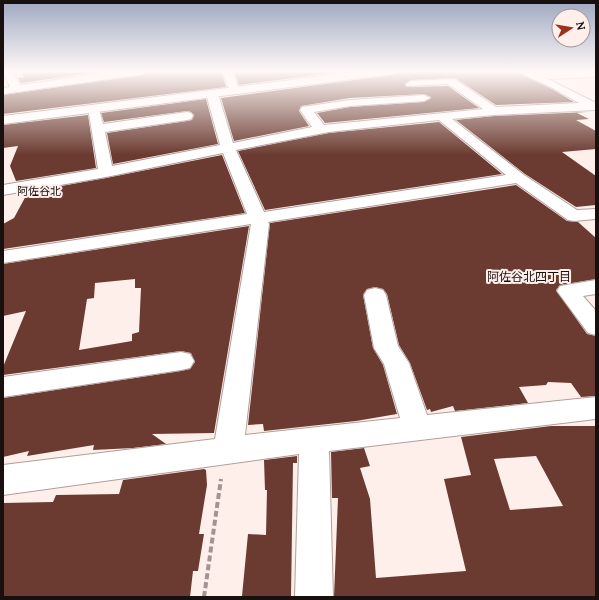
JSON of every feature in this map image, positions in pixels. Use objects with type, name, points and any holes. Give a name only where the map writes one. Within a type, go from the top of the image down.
[{"type":"street","points":[[3,120],[164,99]]},
{"type":"street","points":[[213,99],[228,148],[260,224],[226,450]]},
{"type":"street","points":[[320,129],[306,110],[350,103],[409,99]]},
{"type":"street","points":[[425,99],[443,116],[520,178],[574,216],[592,218]]},
{"type":"street","points":[[476,99],[494,111]]},
{"type":"street","points":[[580,99],[594,107]]},
{"type":"street","points":[[3,190],[106,172],[320,129],[494,111],[594,107]]},
{"type":"street","points":[[94,108],[106,172]]},
{"type":"street","points":[[98,128],[187,116]]},
{"type":"street","points":[[3,257],[520,178]]},
{"type":"street","points":[[596,287],[568,291],[596,327]]},
{"type":"street","points":[[375,295],[386,348],[396,363],[417,428]]},
{"type":"street","points":[[3,387],[181,361]]},
{"type":"street","points":[[3,480],[314,439],[596,408]]},
{"type":"street","points":[[314,439],[314,597]]},
{"type":"path","points":[[204,597],[226,450]]},
{"type":"building","points":[[3,99],[127,99],[3,114]]},
{"type":"building","points":[[206,99],[218,144],[113,164],[107,133],[192,120],[194,115],[187,111],[104,122],[101,113]]},
{"type":"building","points":[[221,99],[344,99],[301,106],[299,111],[309,126],[234,141]]},
{"type":"building","points":[[428,99],[466,99],[479,108],[325,123],[317,113],[350,107],[424,102]]},
{"type":"building","points":[[487,99],[569,99],[574,102],[496,105]]},
{"type":"building","points":[[587,112],[577,113],[589,119],[576,120],[596,131],[596,149],[562,152],[596,176],[596,205],[576,207],[525,174],[456,120],[494,116]]},
{"type":"building","points":[[88,115],[96,168],[16,181],[10,166],[18,146],[3,148],[3,125]]},
{"type":"building","points":[[439,122],[502,174],[265,210],[238,151],[329,133]]},
{"type":"building","points":[[222,155],[245,213],[3,249],[3,224],[14,218],[28,192]]},
{"type":"building","points":[[516,185],[567,221],[578,222],[596,238],[596,279],[560,285],[556,290],[587,334],[596,336],[596,396],[581,397],[571,383],[548,382],[546,385],[519,387],[528,403],[455,411],[453,406],[431,412],[430,409],[427,410],[410,363],[399,345],[387,294],[383,289],[375,287],[367,289],[363,295],[373,348],[383,365],[397,414],[356,421],[264,431],[263,424],[248,425],[270,223]]},
{"type":"building","points":[[249,226],[214,433],[152,434],[166,444],[133,448],[93,450],[94,445],[27,456],[29,451],[3,457],[3,398],[181,371],[190,369],[195,362],[191,353],[181,351],[3,375],[3,367],[26,311],[3,316],[3,264]],"holes":[[[135,279],[135,288],[141,288],[139,332],[132,334],[132,341],[79,350],[87,299],[94,298],[95,283]]]},
{"type":"building","points":[[551,426],[596,426],[596,597],[334,597],[338,498],[332,498],[331,452],[364,448],[370,466],[360,468],[370,499],[376,578],[466,571],[444,479],[471,475],[461,437]],"holes":[[[536,456],[563,506],[510,510],[494,459]]]},
{"type":"building","points":[[297,456],[297,463],[293,463],[291,597],[242,596],[248,534],[266,535],[267,490],[265,490],[264,460]]},
{"type":"building","points":[[204,469],[206,470],[207,485],[199,534],[204,534],[198,571],[193,571],[190,597],[3,597],[3,503],[53,502],[56,495],[119,494],[123,480]]},
{"type":"district","name":"阿佐谷北","points":[[39,191]]},
{"type":"district","name":"阿佐谷北四丁目","points":[[529,276]]}]
